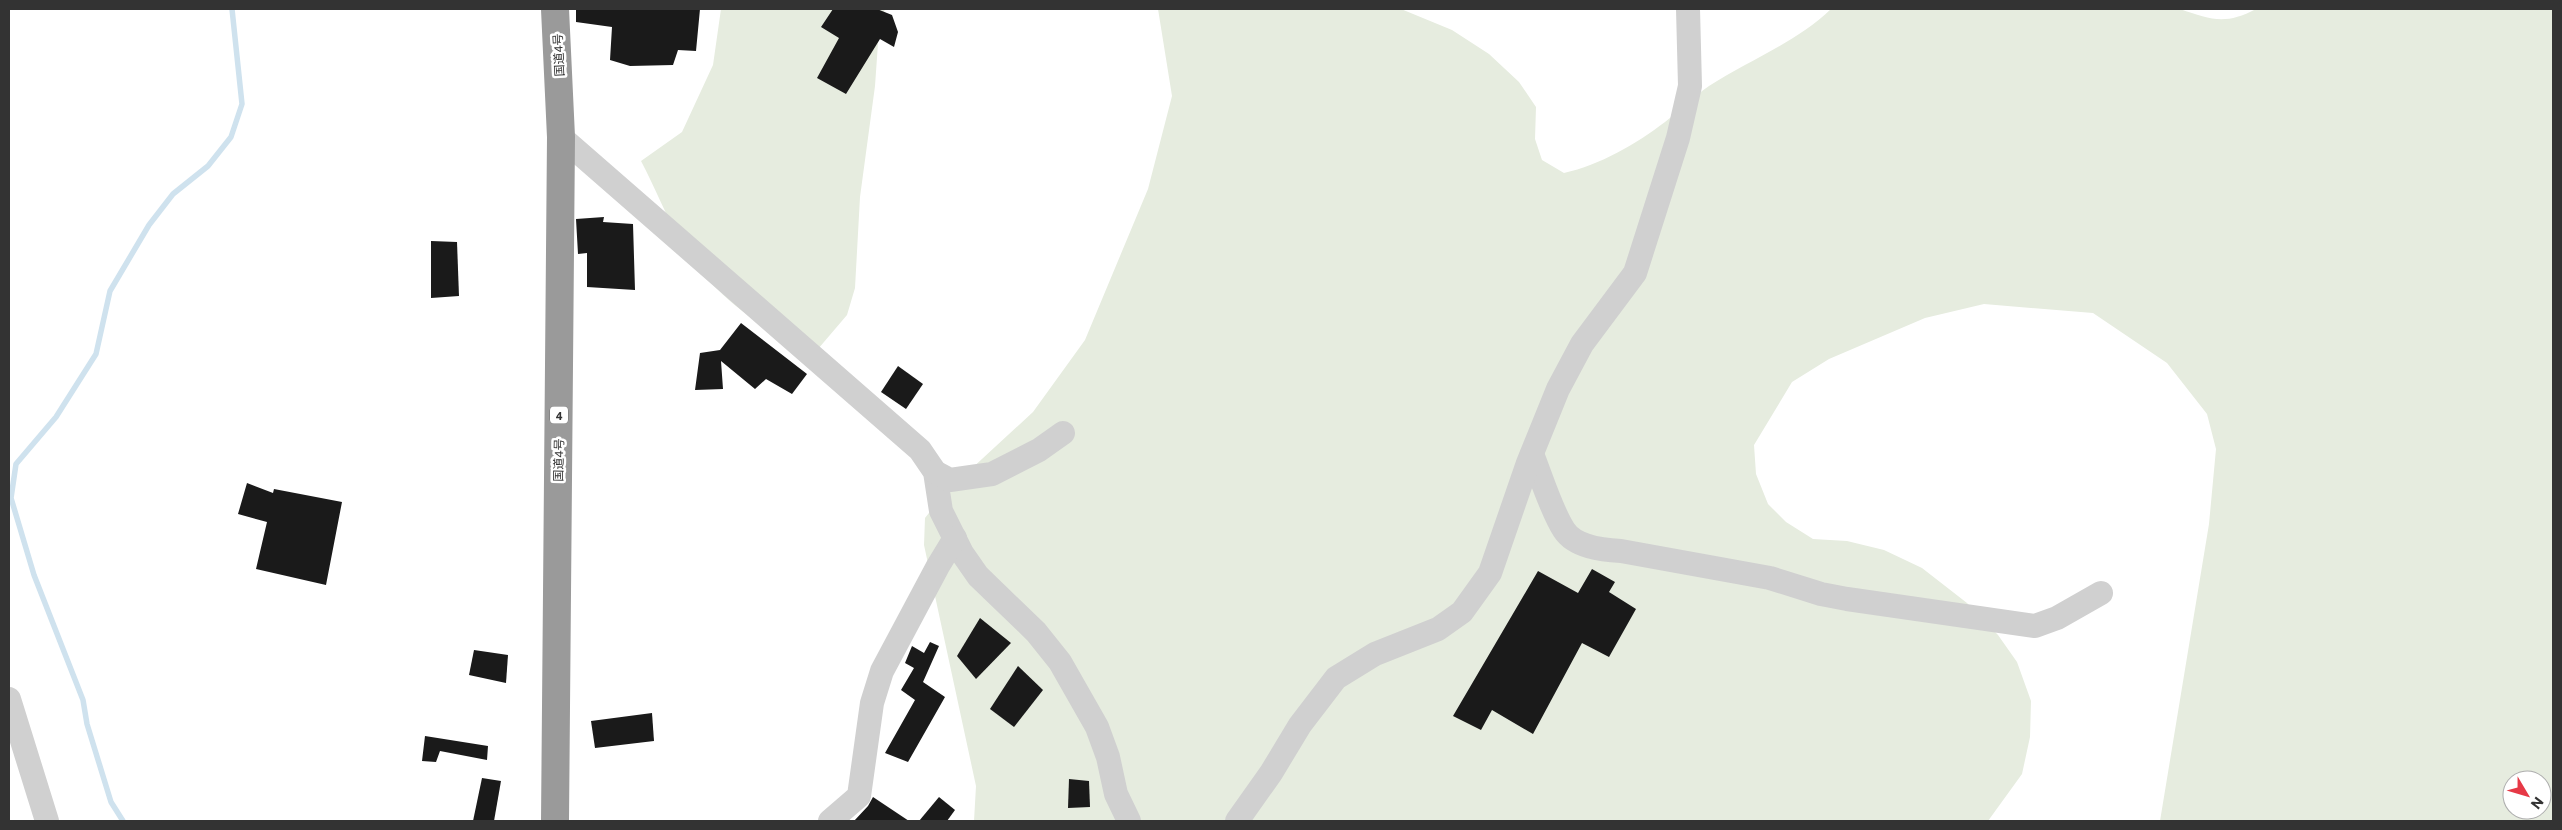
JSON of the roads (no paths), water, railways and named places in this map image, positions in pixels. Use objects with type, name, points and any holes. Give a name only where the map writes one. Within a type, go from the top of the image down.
[{"type":"highway","name":"国道4号","points":[[555,9],[561,137],[555,821]]},
{"type":"street","points":[[1237,821],[1271,772],[1300,725],[1336,678],[1375,654],[1438,629],[1462,612],[1490,573],[1532,454],[1558,389],[1582,344],[1636,273],[1678,138],[1690,86],[1688,9]]},
{"type":"street","points":[[561,137],[920,450],[935,472],[941,511],[962,553],[978,576],[1036,632],[1060,662],[1097,727],[1108,757],[1116,794],[1129,821]]},
{"type":"street","points":[[935,472],[950,480],[992,474],[1039,450],[1063,434]]},
{"type":"street","points":[[1532,454],[1564,531],[1578,542],[1600,550],[1621,551],[1770,578],[1821,594],[1847,599],[2035,626],[2057,618],[2101,593]]},
{"type":"street","points":[[830,821],[859,796],[872,703],[882,671],[955,538]]},
{"type":"street","points":[[9,699],[47,821]]},
{"type":"waterway","points":[[123,821],[111,802],[87,724],[83,700],[34,575],[11,498],[16,464],[56,417],[96,354],[110,291],[149,225],[173,194],[208,166],[231,137],[242,104],[232,9]]}]
